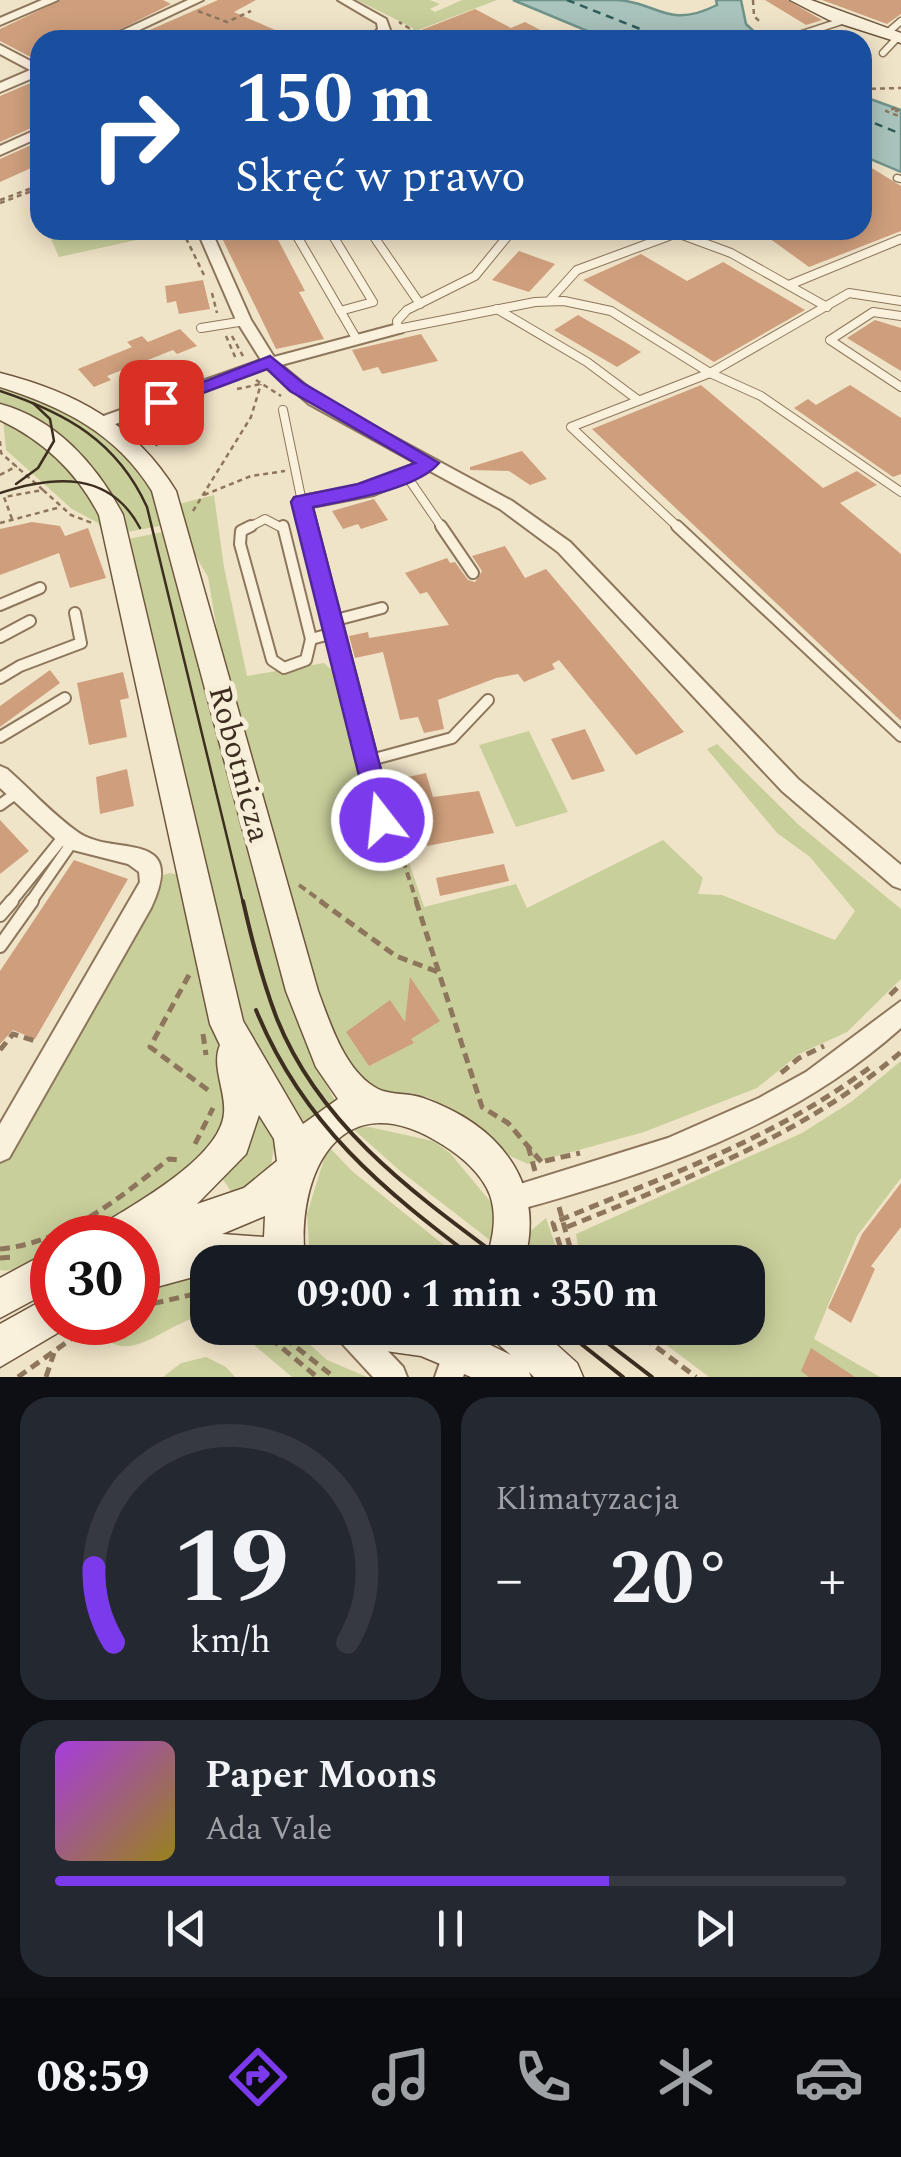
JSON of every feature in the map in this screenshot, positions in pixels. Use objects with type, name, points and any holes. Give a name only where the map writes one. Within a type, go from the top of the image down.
[{"type":"main road","points":[[798,0],[845,20],[897,32]]},
{"type":"main road","name":"Robotnicza","points":[[0,380],[62,400],[104,422],[135,448],[164,491],[296,976],[327,1058],[349,1088],[374,1107]]},
{"type":"main road","name":"Robotnicza","points":[[0,411],[37,430],[76,460],[101,494],[118,538],[227,1024],[253,1075],[287,1126],[294,1147],[294,1169]]},
{"type":"main road","points":[[146,1215],[205,1172],[233,1142],[242,1112],[227,1024]]},
{"type":"main road","points":[[160,1230],[238,1212],[266,1198],[294,1169],[323,1129],[374,1107],[418,1115],[458,1132],[488,1161],[510,1199],[514,1220],[509,1245]]},
{"type":"main road","points":[[282,1245],[294,1169]]},
{"type":"main road","points":[[160,1266],[190,1258]]},
{"type":"main road","points":[[0,1299],[30,1282]]},
{"type":"main road","points":[[6,1350],[30,1341]]},
{"type":"main road","points":[[451,1345],[510,1377]]},
{"type":"main road","points":[[528,1345],[563,1377]]},
{"type":"street","points":[[0,22],[52,0]]},
{"type":"street","points":[[344,0],[375,16],[384,26],[381,30]]},
{"type":"street","points":[[130,30],[191,3]]},
{"type":"street","points":[[0,49],[30,66]]},
{"type":"street","points":[[0,88],[30,75]]},
{"type":"street","points":[[0,151],[30,137]]},
{"type":"street","points":[[209,240],[246,321],[270,362],[297,387],[506,505],[564,547],[790,786],[901,879]]},
{"type":"street","points":[[104,422],[270,362],[398,329]]},
{"type":"street","points":[[395,849],[366,762],[302,502],[333,498],[406,476],[428,464]]},
{"type":"street","points":[[0,776],[9,798],[84,847],[140,857],[152,870],[153,878],[0,1148]]},
{"type":"street","points":[[510,1199],[687,1144],[756,1115],[843,1062],[895,1004]]},
{"type":"street","points":[[363,1345],[393,1377]]},
{"type":"lane","points":[[814,30],[845,20]]},
{"type":"lane","points":[[883,53],[897,32]]},
{"type":"lane","points":[[789,285],[901,239]]},
{"type":"lane","points":[[299,240],[356,338]]},
{"type":"lane","points":[[335,240],[373,302],[340,311]]},
{"type":"lane","points":[[376,240],[420,304]]},
{"type":"lane","points":[[505,240],[476,276],[400,316],[398,329],[496,308],[549,302],[610,311],[710,372],[761,396],[901,492]]},
{"type":"lane","points":[[549,302],[577,270],[658,240]]},
{"type":"lane","points":[[697,240],[731,252],[828,307]]},
{"type":"lane","points":[[901,301],[849,293],[710,372],[572,426],[901,736]]},
{"type":"lane","points":[[496,308],[598,368],[638,400]]},
{"type":"lane","points":[[901,316],[873,312],[830,340],[901,388]]},
{"type":"lane","points":[[201,328],[246,321]]},
{"type":"lane","points":[[282,410],[302,502]]},
{"type":"lane","points":[[406,476],[473,573]]},
{"type":"lane","points":[[311,638],[283,526],[265,519],[247,526],[240,544],[272,660],[284,668],[306,660],[311,638],[382,608]]},
{"type":"lane","points":[[0,606],[40,588]]},
{"type":"lane","points":[[0,678],[20,666],[81,643],[75,612]]},
{"type":"lane","points":[[0,636],[30,620]]},
{"type":"lane","points":[[0,738],[64,698]]},
{"type":"lane","points":[[366,762],[452,738],[488,700]]},
{"type":"lane","points":[[0,915],[70,838]]},
{"type":"lane","points":[[0,946],[70,838]]},
{"type":"path","points":[[753,0],[754,16],[761,23]]},
{"type":"path","points":[[191,3],[227,22],[251,11]]},
{"type":"path","points":[[872,89],[901,88]]},
{"type":"path","points":[[0,202],[30,190]]},
{"type":"path","points":[[187,240],[204,275]]},
{"type":"path","points":[[212,293],[235,356]]},
{"type":"path","points":[[188,520],[250,417],[261,384],[236,389]]},
{"type":"path","points":[[274,390],[290,397]]},
{"type":"path","points":[[153,451],[172,414]]},
{"type":"path","points":[[0,441],[2,453],[61,507],[92,523],[102,541],[118,538]]},
{"type":"path","points":[[0,475],[17,466]]},
{"type":"path","points":[[204,495],[251,476],[295,470]]},
{"type":"path","points":[[12,520],[4,497],[43,490]]},
{"type":"path","points":[[0,522],[61,507]]},
{"type":"path","points":[[395,849],[482,1107],[508,1123],[542,1162],[571,1245]]},
{"type":"path","points":[[291,880],[396,956],[438,972]]},
{"type":"path","points":[[192,971],[150,1047],[212,1093]]},
{"type":"path","points":[[895,1004],[901,984]]},
{"type":"path","points":[[0,1050],[13,1034],[34,1042]]},
{"type":"path","points":[[772,1081],[799,1058],[836,1040]]},
{"type":"path","points":[[567,1227],[787,1133],[859,1088],[901,1052]]},
{"type":"path","points":[[542,1162],[588,1151]]},
{"type":"path","points":[[160,1302],[190,1296]]},
{"type":"path","points":[[6,1350],[30,1341]]},
{"type":"path","points":[[46,1377],[52,1345]]},
{"type":"path","points":[[278,1345],[317,1377]]},
{"type":"path","points":[[294,1345],[334,1377]]},
{"type":"path","points":[[654,1345],[696,1377]]},
{"type":"green space","points":[[357,0],[430,0],[440,4],[430,9],[435,12],[462,0],[497,0],[418,30]]},
{"type":"green space","points":[[51,240],[137,240],[59,257]]},
{"type":"green space","points":[[0,386],[57,407],[102,433],[138,471],[166,525],[127,532],[118,507],[94,469],[61,441],[0,405]]},
{"type":"green space","points":[[3,420],[68,467],[89,496],[108,537],[104,537],[98,523],[72,509],[6,450]]},
{"type":"green space","points":[[214,495],[224,567],[247,676],[324,663],[334,672],[365,789],[357,816],[350,823],[356,848],[381,842],[386,858],[405,850],[424,907],[516,884],[527,908],[663,840],[703,878],[698,894],[722,895],[835,940],[855,911],[810,857],[777,833],[707,749],[717,744],[799,825],[901,909],[901,979],[847,1032],[799,1054],[757,1088],[644,1132],[528,1164],[508,1155],[481,1128],[452,1108],[427,1097],[381,1091],[366,1084],[340,1054],[303,956],[223,666],[208,577],[192,550],[179,504]]},
{"type":"green space","points":[[168,531],[281,967],[320,1073],[338,1106],[306,1126],[250,1039],[237,1007],[128,539]]},
{"type":"green space","points":[[529,731],[568,812],[516,827],[479,745]]},
{"type":"green space","points":[[170,873],[181,875],[234,1111],[233,1128],[172,1183],[128,1215],[30,1215],[30,1264],[0,1270],[0,1149],[153,878]]},
{"type":"green space","points":[[901,1061],[901,1178],[857,1236],[814,1339],[880,1377],[709,1377],[667,1345],[765,1345],[765,1245],[578,1245],[576,1234],[802,1133],[851,1102]]},
{"type":"green space","points":[[262,1114],[275,1142],[270,1171],[234,1196],[220,1175]]},
{"type":"green space","points":[[369,1127],[433,1141],[450,1153],[494,1206],[495,1244],[399,1170],[352,1128]]},
{"type":"green space","points":[[328,1146],[352,1171],[444,1245],[309,1245],[307,1214]]},
{"type":"green space","points":[[546,1218],[555,1245],[522,1245],[527,1234]]},
{"type":"green space","points":[[190,1276],[190,1320],[160,1334],[160,1285]]},
{"type":"green space","points":[[254,1345],[311,1345],[327,1360],[367,1377],[292,1377]]},
{"type":"green space","points":[[206,1357],[226,1367],[235,1377],[163,1377],[181,1363]]},
{"type":"water","points":[[513,0],[617,0],[686,15],[717,5],[716,0],[741,0],[746,24],[752,30],[585,30]]},
{"type":"water","points":[[872,100],[901,110],[901,172],[872,160]]},
{"type":"building","points":[[61,0],[163,0],[171,4],[119,30],[30,30],[30,57],[0,41],[0,29]]},
{"type":"building","points":[[218,0],[256,0],[234,12],[275,30],[150,30]]},
{"type":"building","points":[[765,0],[787,0],[822,20],[806,25]]},
{"type":"building","points":[[822,0],[901,0],[901,14],[887,24]]},
{"type":"building","points":[[475,9],[511,28],[525,22],[540,30],[421,30]]},
{"type":"building","points":[[30,83],[30,128],[0,142],[0,96]]},
{"type":"building","points":[[30,146],[30,168],[0,182],[0,159]]},
{"type":"building","points":[[872,168],[901,186],[901,231],[809,267],[772,240],[872,240]]},
{"type":"building","points":[[223,240],[278,240],[305,291],[299,292],[324,339],[276,349]]},
{"type":"building","points":[[519,251],[555,264],[529,292],[492,280]]},
{"type":"building","points":[[641,254],[687,281],[723,262],[805,310],[714,362],[583,280]]},
{"type":"building","points":[[203,280],[210,309],[179,314],[176,301],[167,303],[165,286]]},
{"type":"building","points":[[578,315],[641,352],[617,367],[554,330]]},
{"type":"building","points":[[875,320],[901,328],[901,371],[847,338]]},
{"type":"building","points":[[180,329],[197,346],[177,354],[173,350],[107,376],[111,380],[94,387],[78,369],[132,347],[127,342],[142,336],[148,342]]},
{"type":"building","points":[[421,334],[438,361],[382,374],[378,367],[363,371],[352,350]]},
{"type":"building","points":[[701,385],[823,488],[857,471],[877,485],[840,503],[901,554],[901,721],[592,429]]},
{"type":"building","points":[[850,385],[901,418],[901,474],[893,477],[794,408],[808,399],[816,405]]},
{"type":"building","points":[[522,451],[547,479],[530,485],[509,471],[470,470],[470,467]]},
{"type":"building","points":[[374,499],[388,520],[361,529],[358,524],[343,529],[332,511]]},
{"type":"building","points":[[32,522],[60,526],[65,536],[88,528],[106,578],[70,588],[59,553],[0,575],[0,529]]},
{"type":"building","points":[[505,546],[525,578],[546,569],[684,732],[636,755],[559,660],[552,664],[555,669],[524,682],[518,674],[496,678],[438,700],[444,729],[424,733],[418,717],[400,720],[383,652],[355,658],[349,636],[368,632],[369,638],[449,625],[427,592],[420,594],[405,573],[447,558],[450,563],[455,562],[468,580],[475,582],[482,571],[472,556]]},
{"type":"building","points":[[50,670],[60,683],[0,727],[0,706]]},
{"type":"building","points":[[123,672],[129,698],[120,700],[127,737],[89,745],[77,683]]},
{"type":"building","points":[[585,729],[605,771],[572,780],[551,739]]},
{"type":"building","points":[[127,769],[134,806],[100,814],[96,777]]},
{"type":"building","points":[[426,773],[433,797],[479,791],[494,833],[427,846],[419,814],[400,818],[390,781]]},
{"type":"building","points":[[0,820],[29,851],[0,874]]},
{"type":"building","points":[[74,860],[128,879],[35,1039],[13,1030],[0,1044],[0,971]]},
{"type":"building","points":[[504,864],[509,881],[440,896],[436,878]]},
{"type":"building","points":[[410,977],[440,1021],[411,1039],[414,1043],[369,1066],[346,1032],[390,1000],[405,1022]]},
{"type":"building","points":[[901,1183],[901,1227],[871,1266],[875,1269],[851,1323],[828,1308],[862,1234]]},
{"type":"building","points":[[811,1348],[855,1377],[809,1377],[801,1371]]},
{"type":"ferry route","points":[[567,0],[643,30]]},
{"type":"ferry route","points":[[872,122],[901,134]]},
{"type":"tram line","points":[[0,391],[34,404]]},
{"type":"tram line","points":[[16,484],[38,468],[54,441],[50,419],[34,404]]},
{"type":"tram line","points":[[34,404],[68,420],[105,447],[121,464],[147,507],[243,903]]},
{"type":"tram line","points":[[0,493],[40,483],[79,482],[113,496],[128,509],[140,528]]},
{"type":"tram line","points":[[243,901],[277,1019],[319,1093],[374,1156],[483,1245]]},
{"type":"tram line","points":[[256,1010],[275,1051],[322,1121],[378,1181],[457,1245]]},
{"type":"tram line","points":[[583,1345],[623,1377]]},
{"type":"tram line","points":[[610,1345],[652,1377]]},
{"type":"route","points":[[161,402],[270,362],[297,387],[430,463],[414,473],[360,490],[302,502],[382,820]]}]
